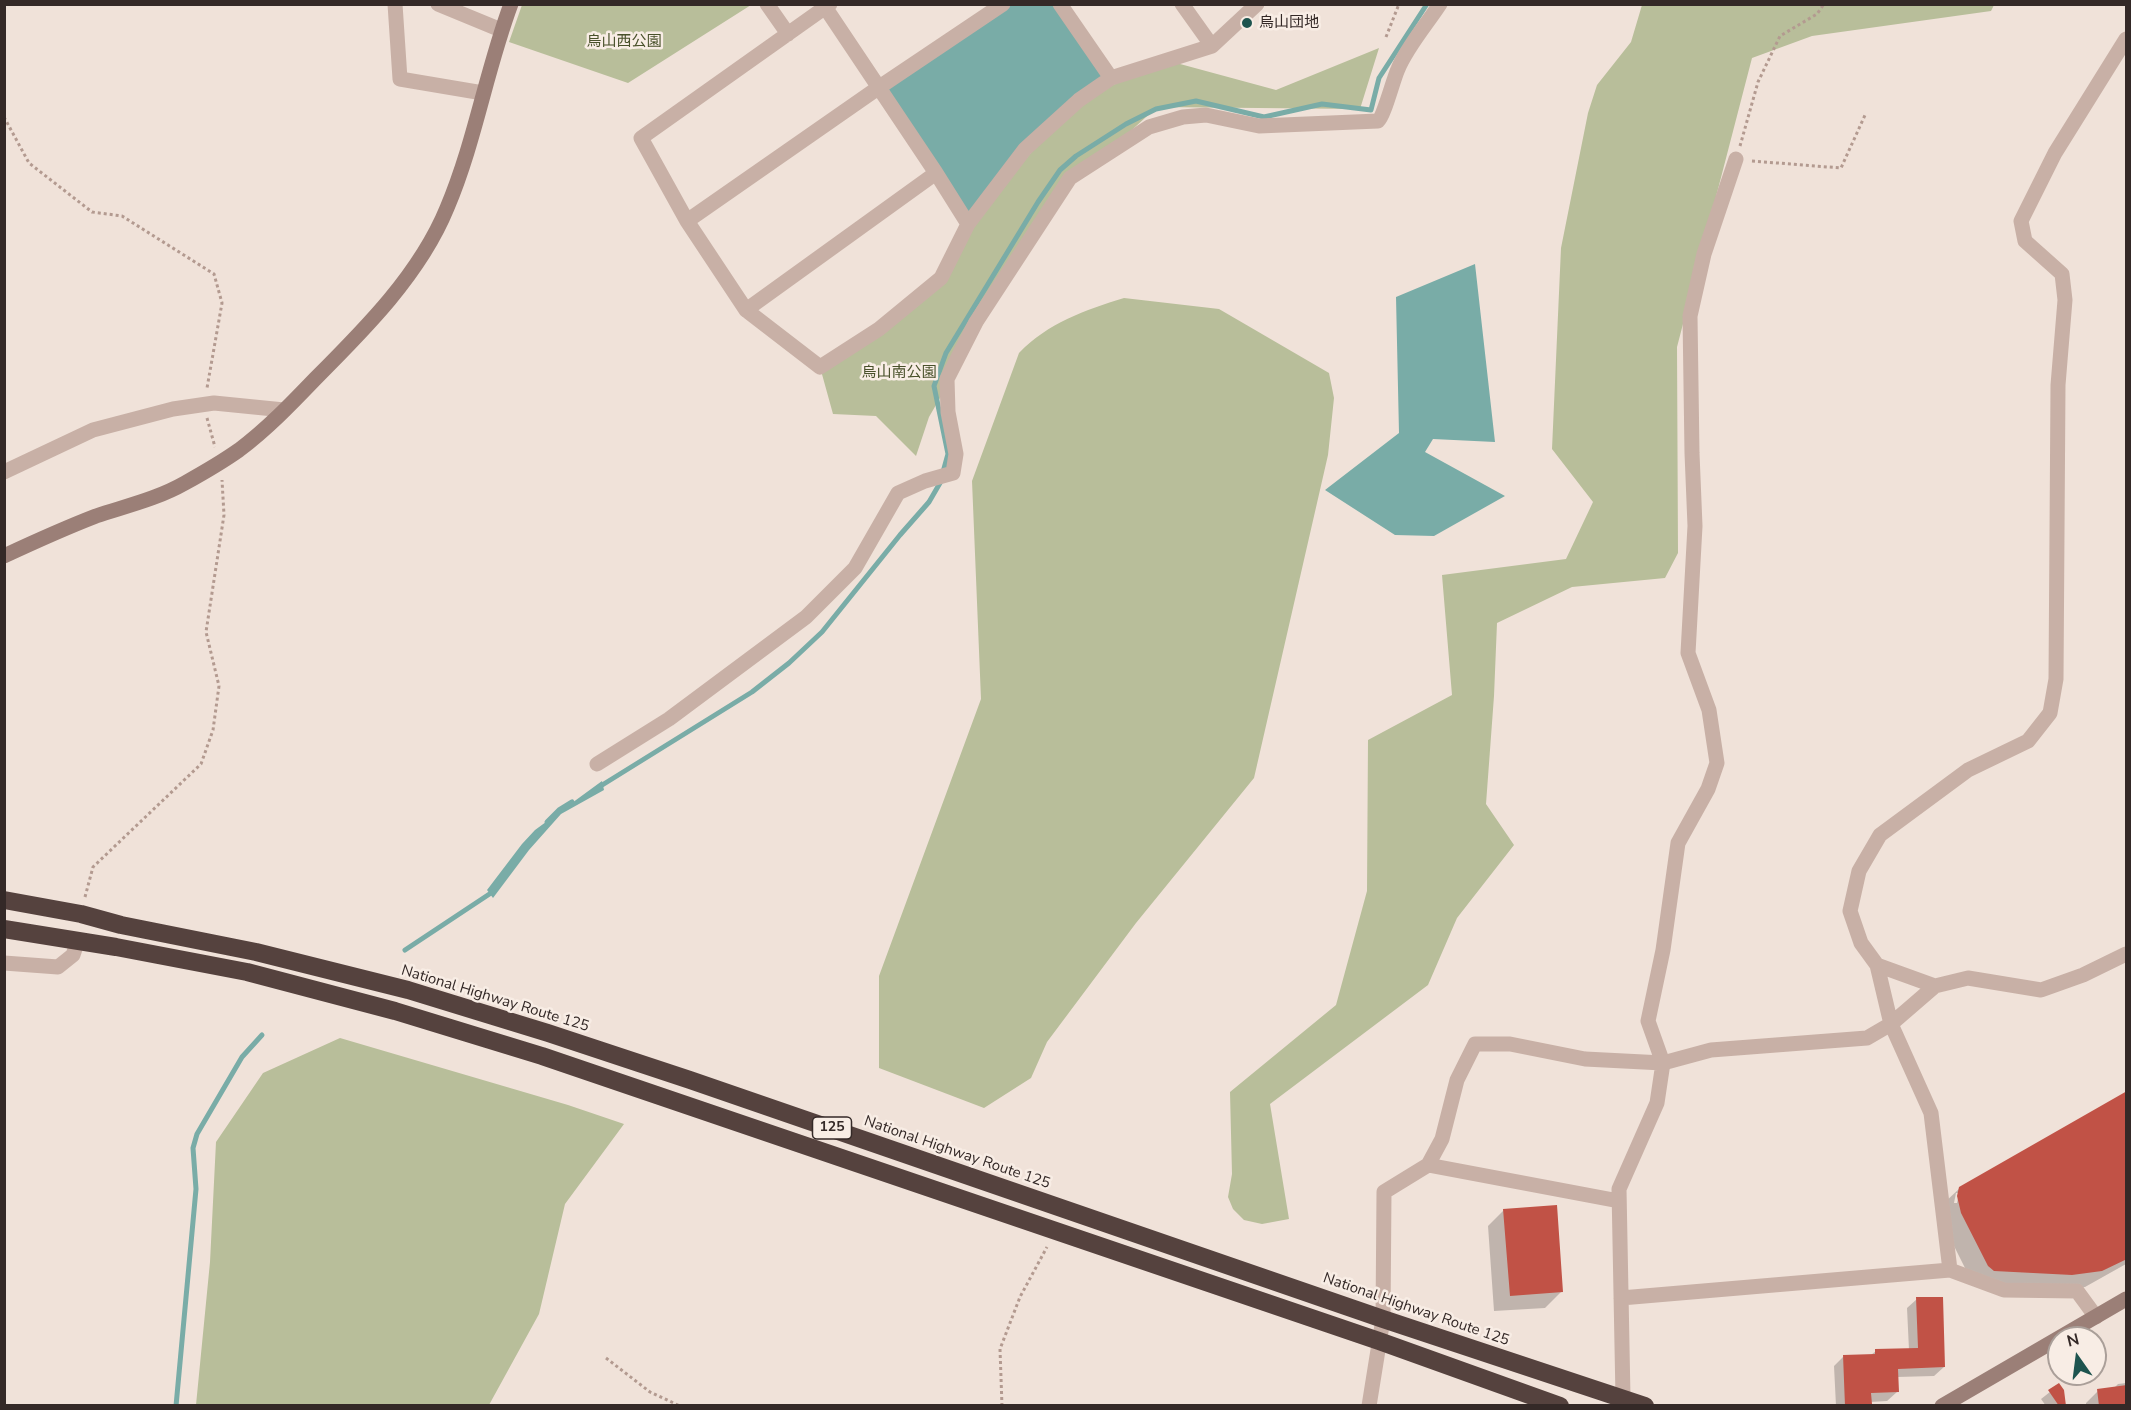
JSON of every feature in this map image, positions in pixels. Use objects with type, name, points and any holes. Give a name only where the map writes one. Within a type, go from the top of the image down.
[{"type":"highway","name":"National Highway Route 125","points":[[4,900],[256,951],[408,990],[548,1033],[702,1083],[1645,1406]]},
{"type":"highway","name":"125","points":[[4,929],[78,940],[247,972],[395,1011],[542,1056],[1379,1341],[1560,1406]]},
{"type":"street","points":[[395,4],[400,79],[483,93]]},
{"type":"street","points":[[438,4],[501,30]]},
{"type":"street","points":[[4,556],[39,539],[95,517],[166,493],[219,463],[238,450],[284,410],[347,347],[385,305],[426,249],[450,201],[501,30],[511,4]]},
{"type":"street","points":[[767,4],[788,33]]},
{"type":"street","points":[[687,221],[1003,4]]},
{"type":"street","points":[[1060,4],[1111,78]]},
{"type":"street","points":[[1182,4],[1212,46]]},
{"type":"street","points":[[968,224],[827,6],[641,138],[687,221],[746,310],[820,367],[879,329],[941,278],[968,224],[1025,149],[1078,100],[1111,78],[1212,46],[1257,4]]},
{"type":"street","points":[[597,764],[669,719],[806,617],[855,568],[898,493],[925,481],[953,473],[956,454],[948,412],[947,379],[976,322],[1070,178],[1149,127],[1183,117],[1206,115],[1259,126],[1377,122],[1382,117],[1386,99],[1399,66],[1440,4]]},
{"type":"street","points":[[1950,1270],[1931,1113],[1891,1024],[1877,965],[1861,943],[1850,911],[1859,871],[1880,835],[1968,770],[2028,741],[2050,713],[2056,679],[2058,385],[2065,300],[2062,274],[2025,241],[2021,221],[2055,153],[2127,39]]},
{"type":"street","points":[[1623,1398],[1619,1190],[1657,1103],[1663,1064],[1648,1021],[1663,950],[1678,843],[1708,789],[1717,763],[1709,710],[1688,653],[1695,526],[1690,316],[1704,254],[1736,159]]},
{"type":"street","points":[[746,310],[936,173]]},
{"type":"street","points":[[4,472],[93,430],[173,409],[214,403],[284,410]]},
{"type":"street","points":[[4,963],[58,967],[73,955],[78,940]]},
{"type":"street","points":[[1369,1406],[1383,1318],[1384,1192],[1428,1164],[1442,1138],[1457,1080],[1474,1044],[1510,1044],[1585,1059],[1663,1064],[1712,1050],[1867,1038],[1891,1024],[1935,986],[1968,978],[2041,990],[2083,975],[2127,954]]},
{"type":"street","points":[[1877,965],[1935,986]]},
{"type":"street","points":[[1428,1164],[1620,1201]]},
{"type":"street","points":[[1621,1298],[1950,1270],[2004,1290],[2077,1291],[2096,1317]]},
{"type":"street","points":[[1942,1406],[2127,1299]]},
{"type":"path","points":[[1386,37],[1399,4]]},
{"type":"path","points":[[1824,4],[1817,14],[1780,36],[1758,82],[1736,159],[1841,168],[1866,113]]},
{"type":"path","points":[[4,117],[29,163],[92,212],[122,216],[214,274],[222,303],[204,405],[219,463],[224,515],[206,632],[219,686],[213,730],[201,764],[93,867],[81,914]]},
{"type":"path","points":[[1002,1406],[1000,1349],[1020,1298],[1053,1230]]},
{"type":"path","points":[[606,1358],[650,1392],[680,1406]]},
{"type":"green space","name":"烏山西公園","points":[[522,4],[751,5],[628,83],[509,42]]},
{"type":"green space","points":[[1642,5],[1994,5],[1991,11],[1812,36],[1752,58],[1677,347],[1678,553],[1665,578],[1572,587],[1497,623],[1486,804],[1514,845],[1457,918],[1428,985],[1270,1104],[1289,1219],[1262,1224],[1244,1220],[1233,1209],[1228,1197],[1232,1174],[1230,1092],[1336,1005],[1367,891],[1368,740],[1452,695],[1442,575],[1566,559],[1593,502],[1552,449],[1561,248],[1588,113],[1597,85],[1631,42]]},
{"type":"green space","name":"烏山南公園","points":[[1379,48],[1360,109],[1157,107],[1055,200],[929,417],[916,456],[876,416],[833,414],[820,367],[941,278],[968,224],[1078,100],[1169,61],[1276,90]]},
{"type":"green space","points":[[1124,298],[1219,309],[1329,373],[1334,398],[1328,455],[1254,778],[1136,923],[1047,1042],[1031,1078],[984,1108],[879,1068],[879,976],[981,699],[972,481],[1019,353],[1042,333],[1068,319]]},
{"type":"green space","points":[[340,1038],[568,1105],[624,1124],[565,1204],[539,1314],[489,1405],[196,1405],[210,1262],[216,1142],[263,1073]]},
{"type":"water","points":[[1009,4],[1060,5],[1114,83],[1047,121],[973,221],[884,88]]},
{"type":"water","points":[[1475,264],[1495,442],[1433,439],[1425,452],[1505,496],[1434,536],[1395,535],[1325,490],[1399,433],[1396,297]]},
{"type":"water","points":[[602,781],[604,790],[561,814],[529,850],[493,898],[487,890],[535,830]]},
{"type":"building","points":[[2127,1091],[2127,1259],[2102,1271],[2072,1275],[1994,1271],[1988,1266],[1961,1213],[1957,1196],[1959,1187]]},
{"type":"building","points":[[1557,1205],[1563,1292],[1510,1296],[1503,1209]]},
{"type":"building","points":[[1916,1297],[1943,1297],[1945,1367],[1898,1369],[1899,1392],[1871,1393],[1872,1404],[1845,1406],[1843,1355],[1875,1354],[1875,1349],[1918,1348]]},
{"type":"building","points":[[2127,1385],[2127,1406],[2099,1406],[2097,1389]]},
{"type":"building","points":[[2054,1386],[2061,1386],[2064,1390],[2066,1406],[2059,1406],[2048,1390]]},
{"type":"waterway","points":[[599,787],[752,692],[789,663],[822,632],[929,502],[940,483],[948,454],[934,386],[946,353],[1060,170],[1076,156],[1126,124],[1156,109],[1196,101],[1264,117],[1322,104],[1371,110],[1379,78],[1427,4]]},
{"type":"waterway","points":[[547,822],[559,810],[572,802]]},
{"type":"waterway","points":[[405,950],[494,891]]},
{"type":"waterway","points":[[176,1406],[196,1189],[193,1148],[197,1134],[242,1057],[262,1035]]},
{"type":"place","name":"烏山団地","points":[[1247,23]]}]
